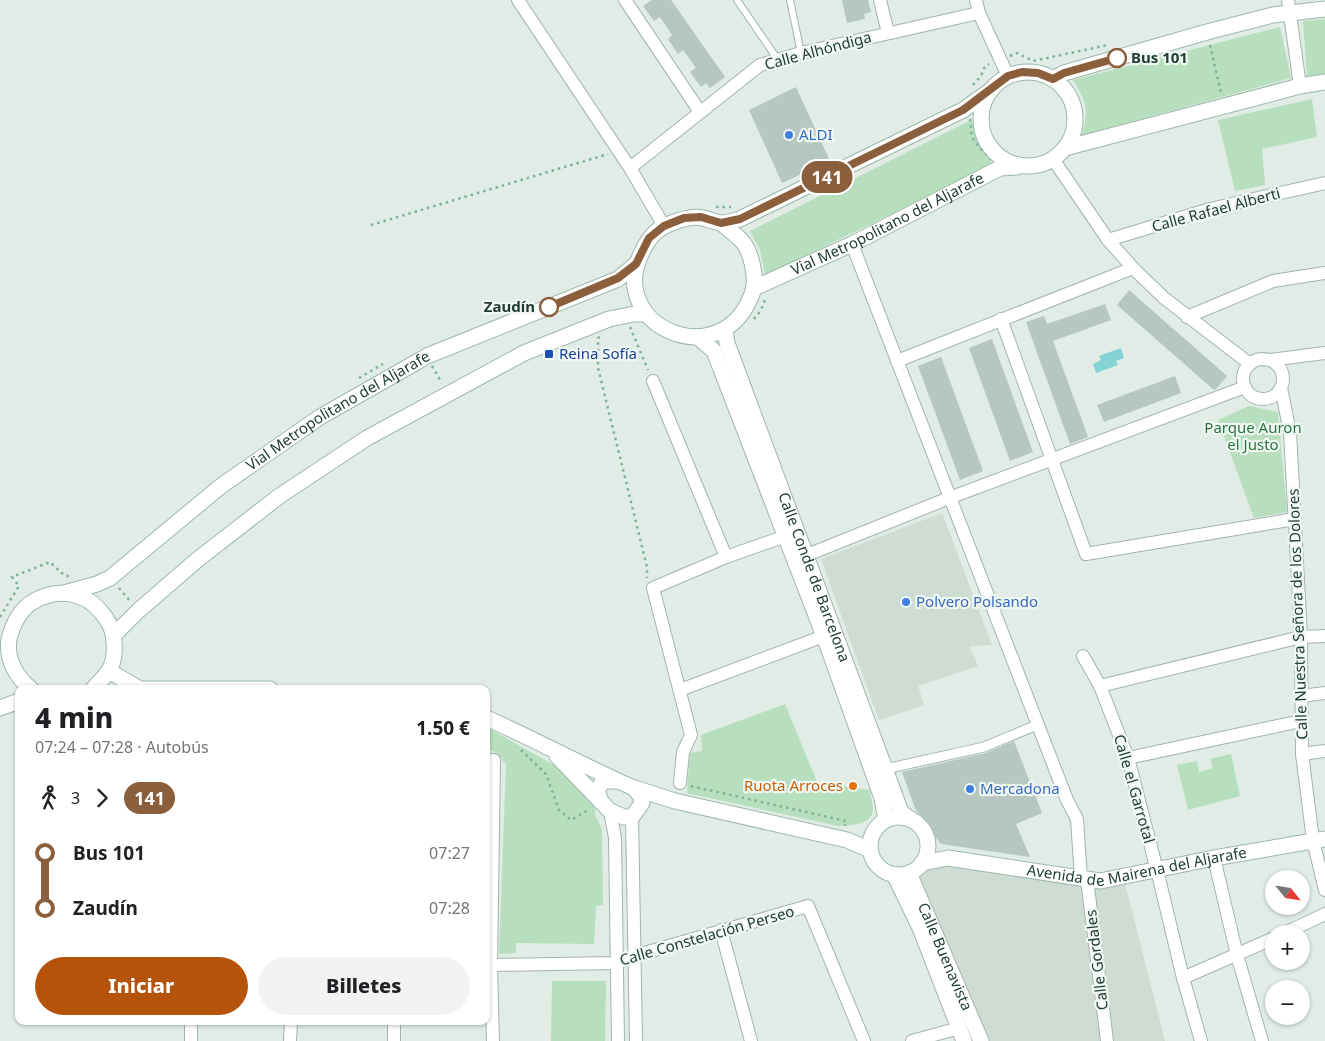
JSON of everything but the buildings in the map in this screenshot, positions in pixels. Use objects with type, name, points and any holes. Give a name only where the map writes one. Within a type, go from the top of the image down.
[{"type":"main road","points":[[1008,76],[1022,72],[1038,73],[1053,79],[1064,73],[1273,15],[1289,7],[1325,9]]},
{"type":"main road","name":"Vial Metropolitano del Aljarafe","points":[[721,223],[740,219],[963,110],[1008,76]]},
{"type":"main road","name":"Vial Metropolitano del Aljarafe","points":[[754,288],[852,244],[1000,168],[1038,166],[1053,159],[1065,148],[1072,136],[1075,120],[1074,107],[1066,92],[1053,79]]},
{"type":"main road","name":"Vial Metropolitano del Aljarafe","points":[[1065,148],[1300,86],[1325,82]]},
{"type":"main road","name":"Vial Metropolitano del Aljarafe","points":[[991,90],[983,104],[980,120],[984,136],[991,150],[1003,160],[1021,166]]},
{"type":"main road","name":"Vial Metropolitano del Aljarafe","points":[[701,217],[721,223],[743,242],[753,265],[754,288],[746,308],[725,330],[699,338],[684,337],[664,330],[646,314],[637,296],[634,280],[636,264],[649,238],[664,226],[684,218],[701,217]]},
{"type":"main road","name":"Vial Metropolitano del Aljarafe","points":[[0,653],[12,627],[27,606],[46,595],[64,593],[97,584],[110,578],[222,486],[320,418],[427,356],[618,278],[636,264]]},
{"type":"main road","points":[[97,685],[109,671],[115,653],[114,634],[197,560],[278,497],[367,438],[524,353],[604,321],[634,314],[646,314]]},
{"type":"main road","name":"Calle Conde de Barcelona","points":[[725,330],[727,343],[901,812],[910,819]]},
{"type":"main road","name":"Calle Conde de Barcelona","points":[[699,338],[714,351],[786,536],[882,798],[886,820]]},
{"type":"main road","name":"Vial Metropolitano del Aljarafe","points":[[64,593],[78,595],[94,603],[109,622],[114,634]]},
{"type":"main road","name":"Vial Metropolitano del Aljarafe","points":[[12,627],[8,645],[9,656],[16,674],[26,685]]},
{"type":"main road","points":[[109,671],[133,685]]},
{"type":"main road","points":[[0,708],[15,702]]},
{"type":"main road","points":[[490,720],[634,788],[675,801],[844,839],[870,850]]},
{"type":"main road","points":[[550,749],[603,806],[624,817],[675,801]]},
{"type":"main road","points":[[603,806],[596,790],[603,781],[618,781]]},
{"type":"main road","points":[[634,788],[641,797],[642,803],[634,815]]},
{"type":"main road","points":[[897,817],[910,819],[923,830],[928,843],[948,858],[922,862],[902,874],[881,868],[874,861],[870,850],[872,834],[886,820],[897,817]]},
{"type":"main road","points":[[844,839],[872,834]]},
{"type":"main road","name":"Avenida de Mairena del Aljarafe","points":[[948,858],[1100,881],[1319,839]]},
{"type":"main road","points":[[922,862],[928,843]]},
{"type":"main road","name":"Calle Buenavista","points":[[902,874],[920,928],[961,1034]]},
{"type":"main road","name":"Calle Buenavista","points":[[902,874],[981,1041]]},
{"type":"street","points":[[518,0],[619,150],[664,226]]},
{"type":"street","points":[[625,0],[700,112]]},
{"type":"street","points":[[880,0],[888,32]]},
{"type":"street","points":[[976,0],[979,13],[1008,76]]},
{"type":"street","points":[[1289,7],[1300,86]]},
{"type":"street","name":"Calle Alhóndiga","points":[[630,168],[760,65],[888,32],[979,13]]},
{"type":"street","points":[[1053,159],[1108,240],[1133,268],[1187,317],[1250,364]]},
{"type":"street","name":"Calle Rafael Alberti","points":[[1108,240],[1210,209],[1325,183]]},
{"type":"street","name":"Calle Gordales","points":[[852,244],[1067,800],[1077,819],[1106,1041]]},
{"type":"street","points":[[897,361],[1133,268]]},
{"type":"street","points":[[1187,317],[1273,281],[1325,273]]},
{"type":"street","points":[[1001,320],[1086,554],[1295,519]]},
{"type":"street","points":[[1270,360],[1279,366],[1284,378],[1281,388],[1276,395],[1263,399],[1250,394],[1245,387],[1244,376],[1250,364],[1261,358],[1270,360],[1325,353]]},
{"type":"street","points":[[653,381],[726,557]]},
{"type":"street","points":[[807,555],[949,498],[1245,387]]},
{"type":"street","name":"Calle Nuestra Señora de los Dolores","points":[[1281,388],[1290,432],[1295,519],[1301,637],[1302,754],[1319,839],[1325,890]]},
{"type":"street","points":[[680,783],[683,752],[691,735],[650,586],[786,536]]},
{"type":"street","points":[[680,690],[824,636]]},
{"type":"street","points":[[1100,686],[1301,637],[1325,636]]},
{"type":"street","name":"Calle el Garrotal","points":[[1083,656],[1100,686],[1128,758],[1158,870],[1183,978],[1201,1041]]},
{"type":"street","points":[[1301,696],[1325,694]]},
{"type":"street","points":[[1128,758],[1301,722]]},
{"type":"street","points":[[885,769],[984,747],[1038,725]]},
{"type":"street","points":[[1302,754],[1325,751]]},
{"type":"street","points":[[603,806],[615,838],[618,1041]]},
{"type":"street","points":[[634,815],[636,1041]]},
{"type":"street","points":[[1214,858],[1237,955],[1262,1041]]},
{"type":"street","name":"Calle Constelación Perseo","points":[[490,965],[617,963],[634,956],[721,930],[808,906],[864,1041]]},
{"type":"street","points":[[1302,925],[1325,914]]},
{"type":"street","points":[[721,930],[751,1041]]},
{"type":"street","points":[[1183,978],[1265,942]]},
{"type":"street","points":[[490,984],[493,1041]]},
{"type":"street","points":[[191,1025],[191,1041]]},
{"type":"street","points":[[290,1041],[291,1025]]},
{"type":"street","points":[[394,1025],[394,1041]]},
{"type":"street","points":[[912,1041],[961,1034]]},
{"type":"lane","points":[[737,0],[778,60]]},
{"type":"lane","points":[[790,0],[801,53]]},
{"type":"path","points":[[1207,32],[1224,106]]},
{"type":"path","points":[[963,110],[971,120],[972,137],[1000,168]]},
{"type":"path","points":[[371,226],[619,150]]},
{"type":"path","points":[[604,321],[608,333],[598,338],[598,368],[650,586]]},
{"type":"path","points":[[629,324],[653,381]]},
{"type":"path","points":[[427,356],[447,394]]},
{"type":"path","points":[[110,578],[138,611]]},
{"type":"path","points":[[515,747],[522,751],[546,774],[559,810],[571,820],[603,806]]},
{"type":"path","points":[[680,783],[846,821],[844,839]]},
{"type":"shaded area","name":"Polvero Polsando","points":[[942,513],[992,645],[969,646],[978,666],[918,686],[924,705],[879,720],[821,559]]},
{"type":"shaded area","points":[[922,863],[1123,876],[1165,1041],[981,1041],[909,873]]},
{"type":"green space","points":[[1325,19],[1325,75],[1307,78],[1303,21]]},
{"type":"green space","points":[[1280,27],[1291,78],[1082,135],[1086,112],[1084,100],[1073,80]]},
{"type":"green space","points":[[1312,99],[1317,137],[1262,149],[1265,185],[1235,191],[1218,120]]},
{"type":"green space","points":[[971,120],[993,165],[765,275],[760,250],[750,231]]},
{"type":"green space","name":"Parque Auron el Justo","points":[[1249,406],[1278,412],[1287,512],[1254,518],[1218,420]]},
{"type":"green space","points":[[785,704],[817,782],[870,790],[873,811],[868,820],[854,825],[838,826],[687,793],[690,753],[702,751],[701,735]]},
{"type":"green space","points":[[490,729],[593,787],[595,814],[602,830],[603,905],[596,906],[594,944],[516,943],[516,953],[499,954],[506,764],[493,751],[490,751]]},
{"type":"green space","points":[[1231,754],[1240,796],[1188,810],[1177,765],[1197,761],[1199,772],[1213,768],[1210,759]]},
{"type":"green space","points":[[552,981],[606,981],[605,1041],[551,1041]]},
{"type":"water","points":[[1121,348],[1124,358],[1116,361],[1118,365],[1096,373],[1093,364],[1101,360],[1099,356]]},
{"type":"bus line","name":"141","points":[[549,307],[618,278],[636,264],[649,238],[664,226],[684,218],[701,217],[721,223],[740,219],[963,110],[1008,76],[1022,72],[1038,73],[1053,79],[1064,73],[1117,58]]},
{"type":"place","name":"Bus 101","points":[[1117,58]]},
{"type":"place","name":"ALDI","points":[[789,135]]},
{"type":"place","name":"Zaudín","points":[[549,307]]},
{"type":"place","name":"Reina Sofía","points":[[549,354]]},
{"type":"place","name":"Polvero Polsando","points":[[906,602]]},
{"type":"place","name":"Ruota Arroces","points":[[853,786]]},
{"type":"place","name":"Mercadona","points":[[970,789]]}]
